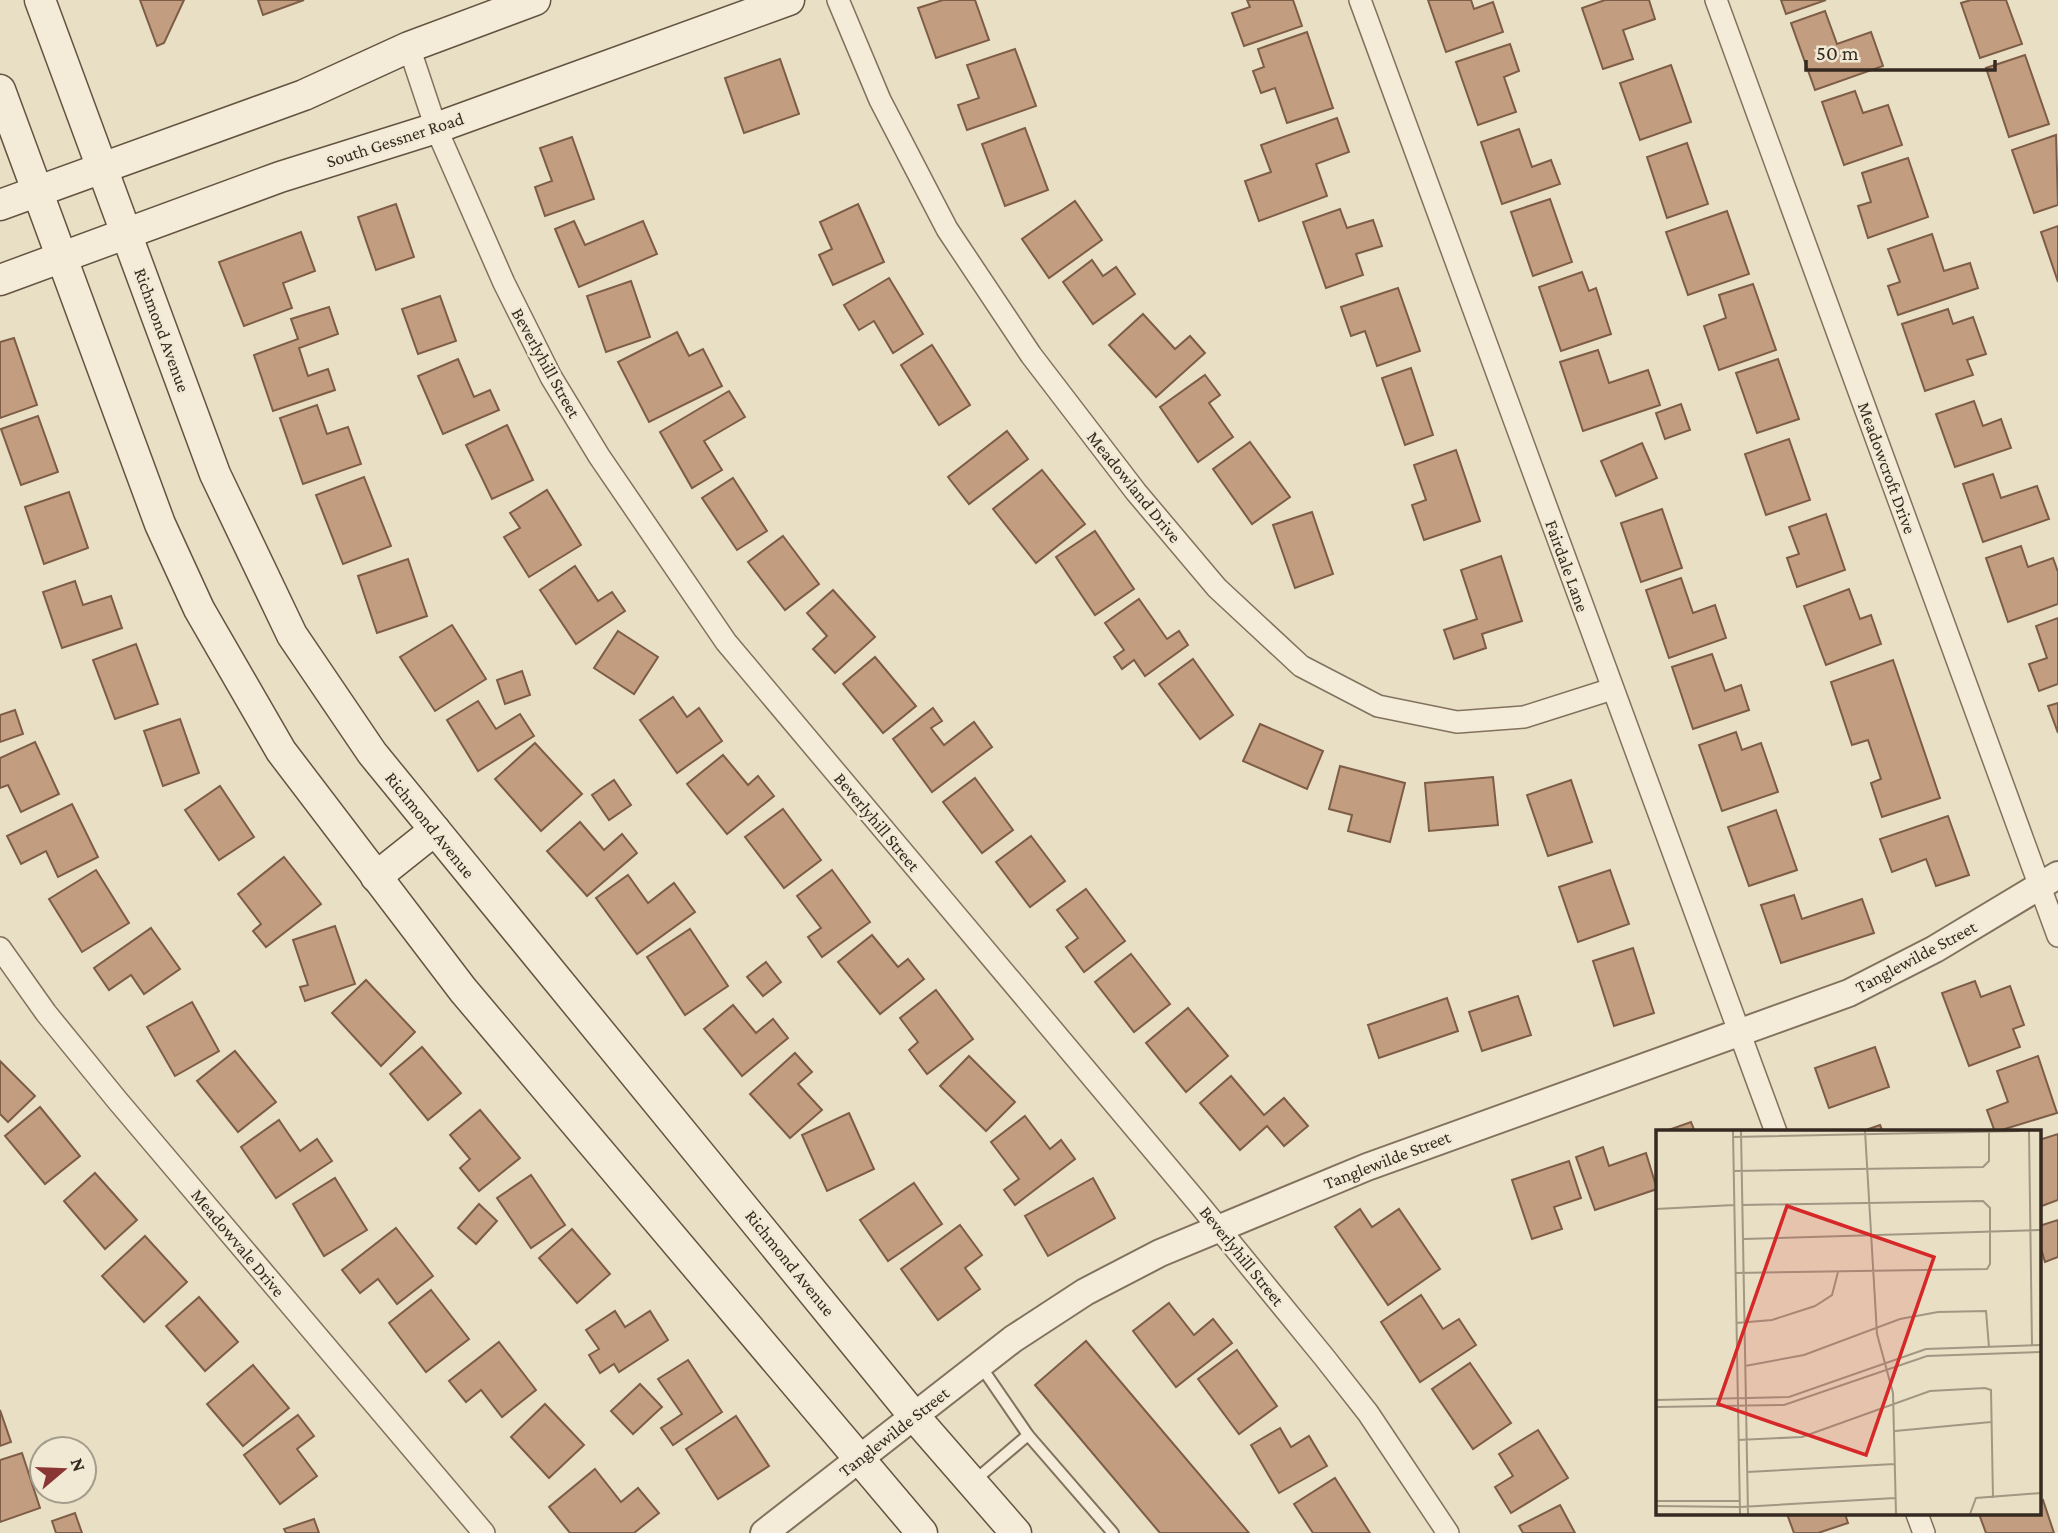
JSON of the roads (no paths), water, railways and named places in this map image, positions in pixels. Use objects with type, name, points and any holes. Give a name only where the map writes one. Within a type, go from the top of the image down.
[{"type":"main road","name":"Richmond Avenue","points":[[40,0],[215,474],[292,635],[372,753],[914,1416],[1016,1533]]},
{"type":"main road","points":[[0,205],[304,95],[409,47],[536,0]]},
{"type":"main road","name":"South Gessner Road","points":[[0,280],[280,177],[436,128],[789,0]]},
{"type":"main road","points":[[0,90],[160,524],[199,609],[281,751],[463,990],[922,1533]]},
{"type":"main road","points":[[376,877],[435,830]]},
{"type":"street","name":"Meadowland Drive","points":[[838,0],[880,100],[947,229],[1031,355],[1136,492],[1217,588],[1301,666],[1378,706],[1457,722],[1524,717],[1612,689]]},
{"type":"street","name":"Fairdale Lane","points":[[1360,0],[1775,1130]]},
{"type":"street","name":"Meadowcroft Drive","points":[[1716,0],[2048,881],[2058,936]]},
{"type":"street","name":"Beverlyhill Street","points":[[409,47],[436,128],[504,283],[551,377],[598,456],[726,642],[1218,1227],[1368,1413],[1448,1533]]},
{"type":"street","name":"Tanglewilde Street","points":[[764,1533],[979,1364],[1085,1292],[1160,1253],[1367,1167],[1849,993],[1935,949],[2048,881]]},
{"type":"street","name":"Meadowvale Drive","points":[[0,948],[46,1013],[117,1100],[484,1533]]},
{"type":"street","points":[[1917,1516],[1924,1533]]},
{"type":"lane","points":[[979,1364],[1028,1435],[1113,1533]]},
{"type":"lane","points":[[972,1483],[1028,1435]]}]
